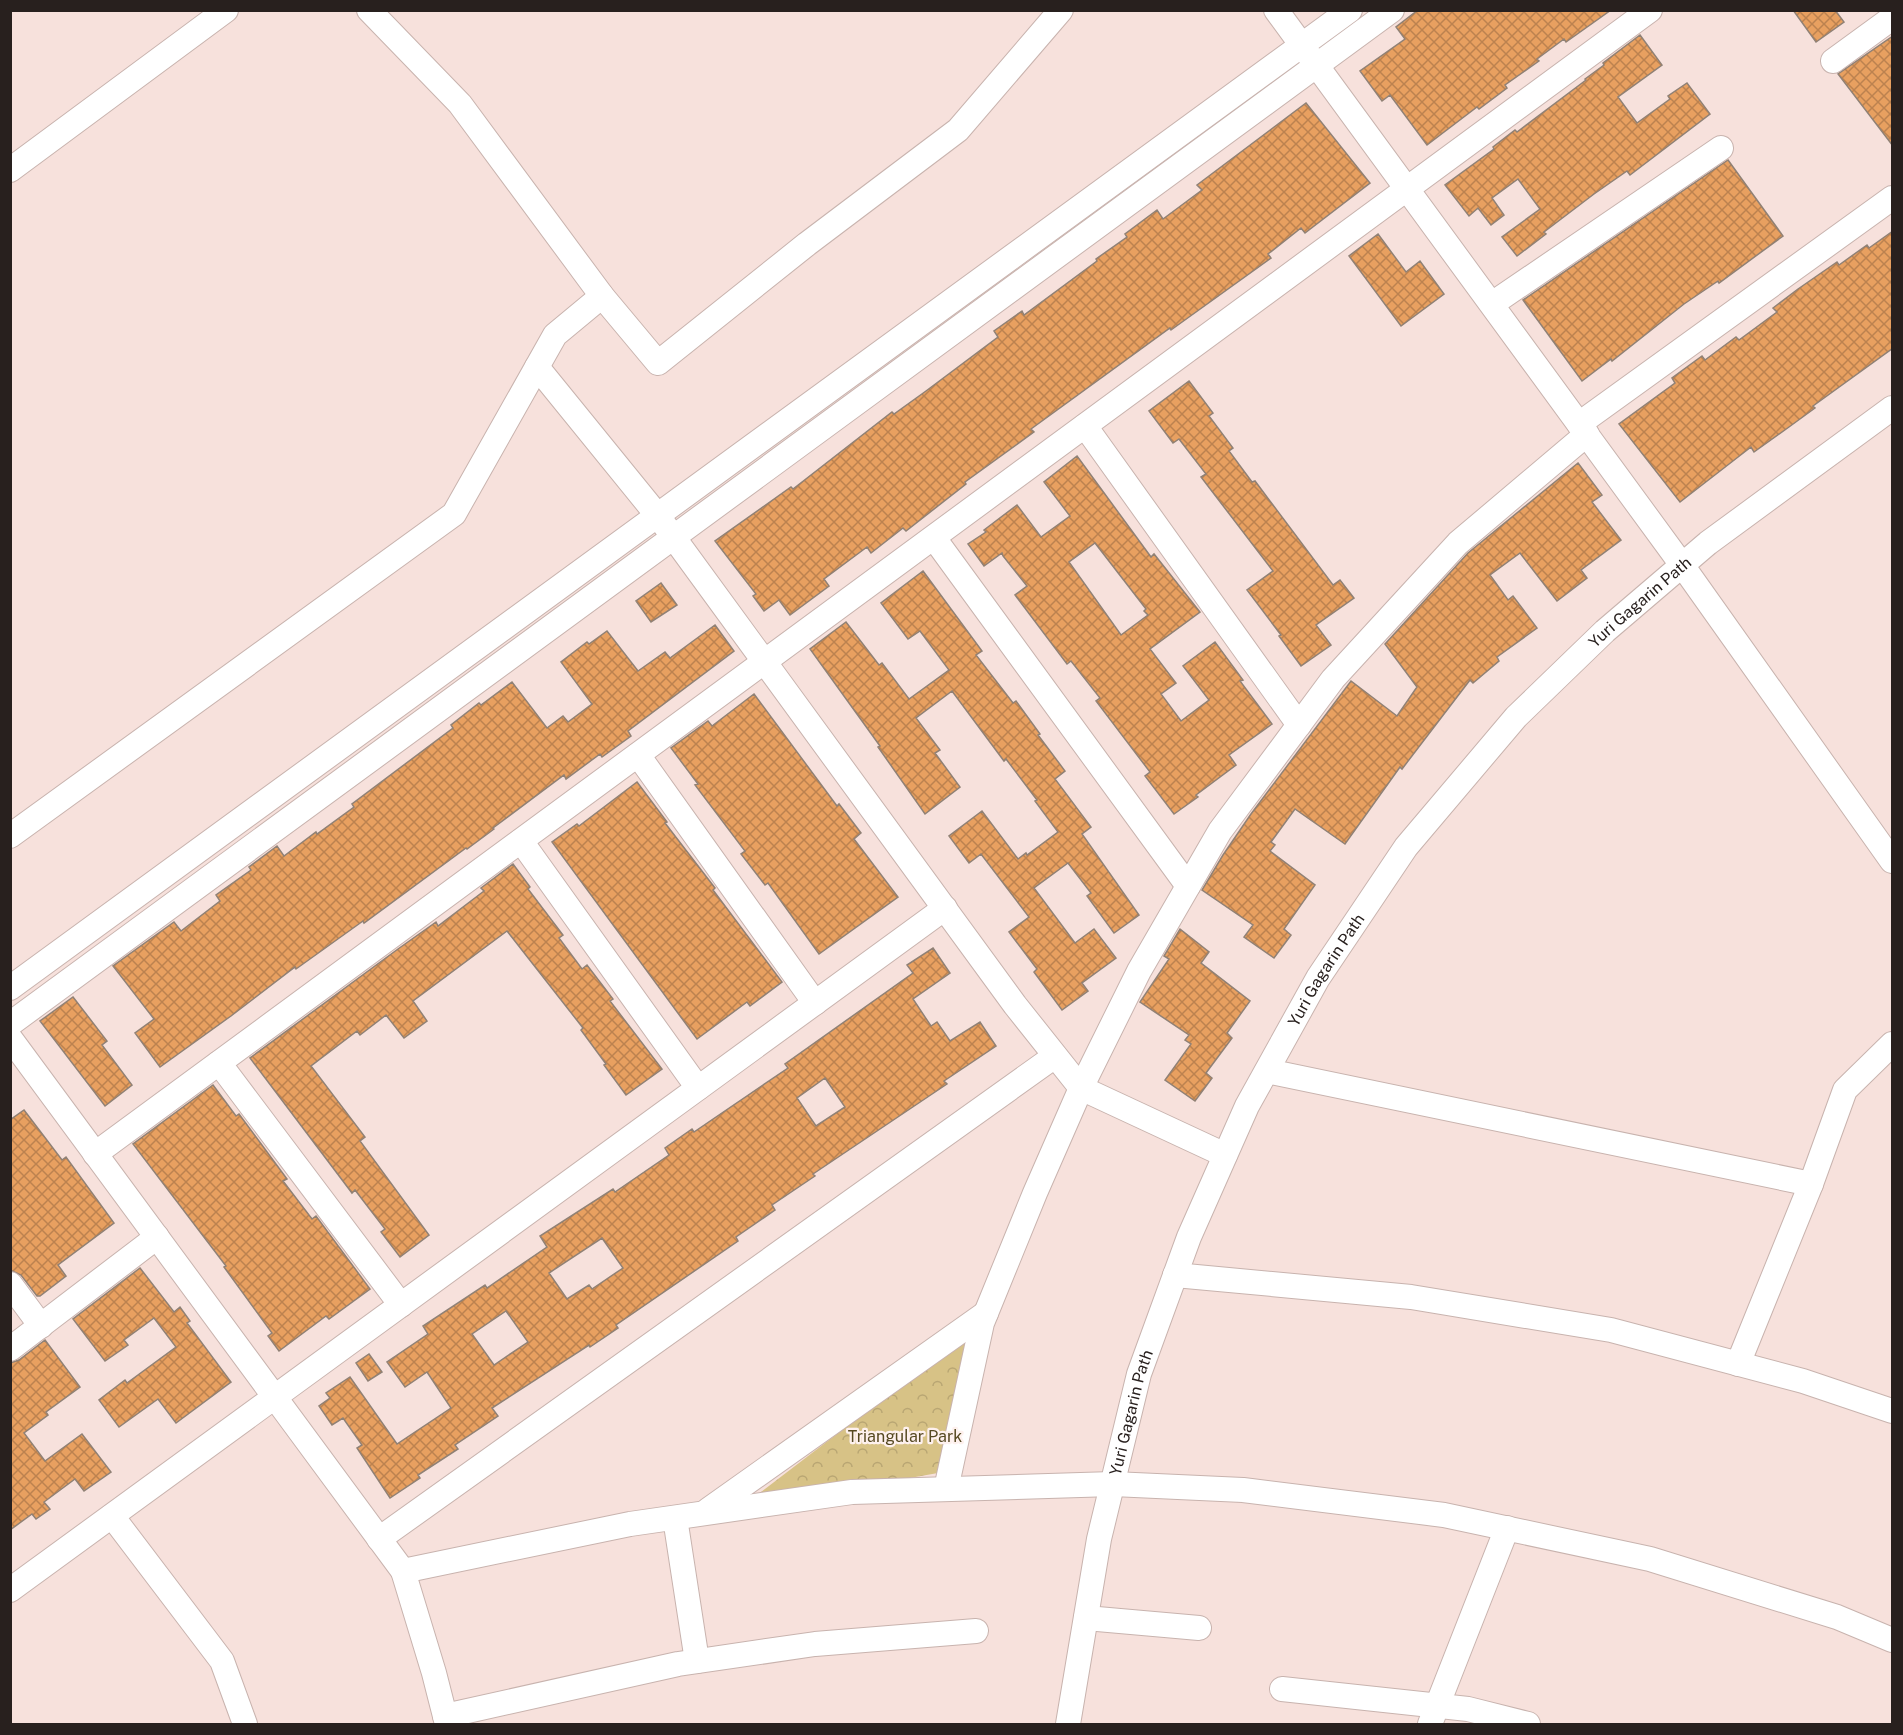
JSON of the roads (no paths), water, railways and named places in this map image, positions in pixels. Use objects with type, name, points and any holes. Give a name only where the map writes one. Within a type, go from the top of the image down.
[{"type":"street","points":[[10,170],[226,10]]},
{"type":"street","points":[[369,10],[460,104],[602,296],[658,363],[807,244],[958,130],[1060,11]]},
{"type":"street","points":[[1276,10],[1682,565],[1893,861]]},
{"type":"street","points":[[10,988],[1350,10]]},
{"type":"street","points":[[976,1631],[815,1644],[697,1661],[446,1720],[403,1571],[95,1154],[12,1023],[1392,10]]},
{"type":"street","points":[[95,1154],[1650,10]]},
{"type":"street","points":[[1833,62],[1893,18]]},
{"type":"street","points":[[1492,304],[1721,148]]},
{"type":"street","points":[[946,1490],[982,1323],[1035,1193],[1081,1088],[1139,970],[1220,831],[1333,679],[1458,543],[1583,429],[1893,198]]},
{"type":"street","points":[[10,836],[454,514],[555,335],[602,296]]},
{"type":"street","points":[[537,367],[658,516],[945,908],[1081,1088],[1225,1155]]},
{"type":"street","name":"Yuri Gagarin Path","points":[[1068,1725],[1099,1539],[1139,1374],[1189,1237],[1247,1106],[1318,978],[1406,847],[1516,717],[1605,631],[1708,543],[1893,408]]},
{"type":"street","points":[[1085,426],[1299,725]]},
{"type":"street","points":[[934,538],[1188,886]]},
{"type":"street","points":[[638,755],[815,1003]]},
{"type":"street","points":[[521,841],[698,1088]]},
{"type":"street","points":[[10,1590],[945,908]]},
{"type":"street","points":[[1738,1364],[1811,1184],[1845,1090],[1893,1044]]},
{"type":"street","points":[[380,1539],[1055,1056]]},
{"type":"street","points":[[219,1063],[400,1305]]},
{"type":"street","points":[[1267,1071],[1811,1184]]},
{"type":"street","points":[[10,1349],[156,1237]]},
{"type":"street","points":[[1175,1275],[1411,1297],[1611,1330],[1803,1381],[1893,1411]]},
{"type":"street","points":[[10,1284],[40,1326]]},
{"type":"street","points":[[703,1514],[986,1313]]},
{"type":"street","points":[[403,1571],[630,1524],[852,1492],[1113,1485],[1243,1490],[1444,1515],[1650,1559],[1837,1617],[1893,1640]]},
{"type":"street","points":[[112,1516],[222,1661],[244,1725]]},
{"type":"street","points":[[675,1518],[697,1661]]},
{"type":"street","points":[[1434,1715],[1507,1528]]},
{"type":"street","points":[[1086,1618],[1199,1628]]},
{"type":"street","points":[[1282,1689],[1434,1715],[1468,1709],[1528,1725]]},
{"type":"park label","name":"Triangular Park","points":[[905,1436]]}]
